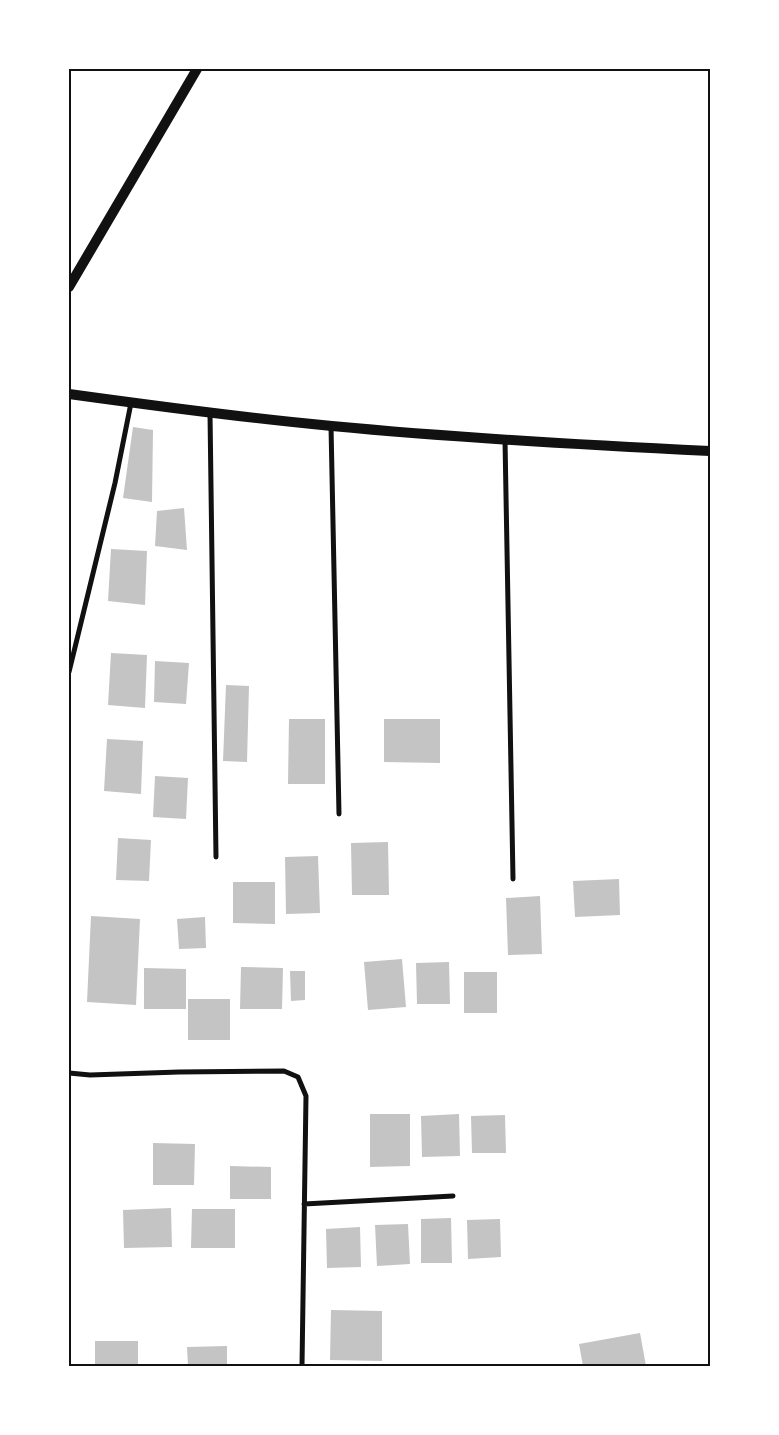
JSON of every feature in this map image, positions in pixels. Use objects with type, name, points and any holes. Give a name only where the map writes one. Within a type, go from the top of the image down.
[{"type":"main road","points":[[69,288],[197,69]]},
{"type":"main road","points":[[69,394],[332,426],[505,440],[710,451]]},
{"type":"street","points":[[69,672],[115,484],[131,403]]},
{"type":"street","points":[[210,412],[216,857]]},
{"type":"street","points":[[332,426],[339,814]]},
{"type":"street","points":[[505,440],[513,879]]},
{"type":"street","points":[[69,1073],[90,1075],[284,1071],[298,1077],[306,1096],[302,1366]]},
{"type":"street","points":[[304,1204],[453,1196]]},
{"type":"building","points":[[133,427],[153,430],[152,502],[123,498]]},
{"type":"building","points":[[184,508],[187,550],[155,546],[157,511]]},
{"type":"building","points":[[111,549],[147,551],[145,605],[108,601]]},
{"type":"building","points":[[111,653],[147,655],[145,708],[108,705]]},
{"type":"building","points":[[155,661],[189,663],[186,704],[154,702]]},
{"type":"building","points":[[226,685],[249,686],[247,762],[223,761]]},
{"type":"building","points":[[289,719],[325,719],[325,784],[288,784]]},
{"type":"building","points":[[384,719],[440,719],[440,763],[384,762]]},
{"type":"building","points":[[107,739],[143,741],[141,794],[104,791]]},
{"type":"building","points":[[155,776],[188,778],[186,819],[153,817]]},
{"type":"building","points":[[118,838],[151,840],[149,881],[116,880]]},
{"type":"building","points":[[388,842],[389,895],[352,895],[351,843]]},
{"type":"building","points":[[318,856],[320,913],[286,914],[285,857]]},
{"type":"building","points":[[619,879],[620,915],[575,917],[573,881]]},
{"type":"building","points":[[233,882],[275,882],[275,924],[233,923]]},
{"type":"building","points":[[540,896],[542,954],[508,955],[506,898]]},
{"type":"building","points":[[91,916],[140,919],[136,1005],[87,1002]]},
{"type":"building","points":[[205,917],[206,948],[179,949],[177,919]]},
{"type":"building","points":[[402,959],[406,1007],[368,1010],[364,962]]},
{"type":"building","points":[[449,962],[450,1004],[417,1004],[416,963]]},
{"type":"building","points":[[241,967],[283,968],[282,1009],[240,1009]]},
{"type":"building","points":[[144,968],[186,969],[186,1009],[144,1009]]},
{"type":"building","points":[[290,971],[305,971],[305,1000],[291,1001]]},
{"type":"building","points":[[464,972],[497,972],[497,1013],[464,1013]]},
{"type":"building","points":[[188,999],[230,999],[230,1040],[188,1040]]},
{"type":"building","points":[[370,1114],[410,1114],[410,1166],[370,1167]]},
{"type":"building","points":[[459,1114],[460,1156],[422,1157],[421,1116]]},
{"type":"building","points":[[505,1115],[506,1153],[472,1153],[471,1116]]},
{"type":"building","points":[[153,1143],[195,1144],[194,1185],[153,1185]]},
{"type":"building","points":[[230,1166],[271,1167],[271,1199],[230,1199]]},
{"type":"building","points":[[171,1208],[172,1247],[124,1248],[123,1210]]},
{"type":"building","points":[[192,1209],[235,1209],[235,1248],[191,1248]]},
{"type":"building","points":[[451,1218],[452,1263],[421,1263],[421,1219]]},
{"type":"building","points":[[500,1219],[501,1257],[468,1259],[467,1220]]},
{"type":"building","points":[[408,1224],[410,1264],[377,1266],[375,1225]]},
{"type":"building","points":[[360,1227],[361,1267],[327,1268],[326,1229]]},
{"type":"building","points":[[331,1310],[382,1311],[382,1361],[330,1360]]},
{"type":"building","points":[[640,1333],[646,1366],[583,1366],[579,1344]]},
{"type":"building","points":[[95,1341],[138,1341],[138,1366],[95,1366]]},
{"type":"building","points":[[227,1346],[227,1366],[188,1366],[187,1347]]}]
